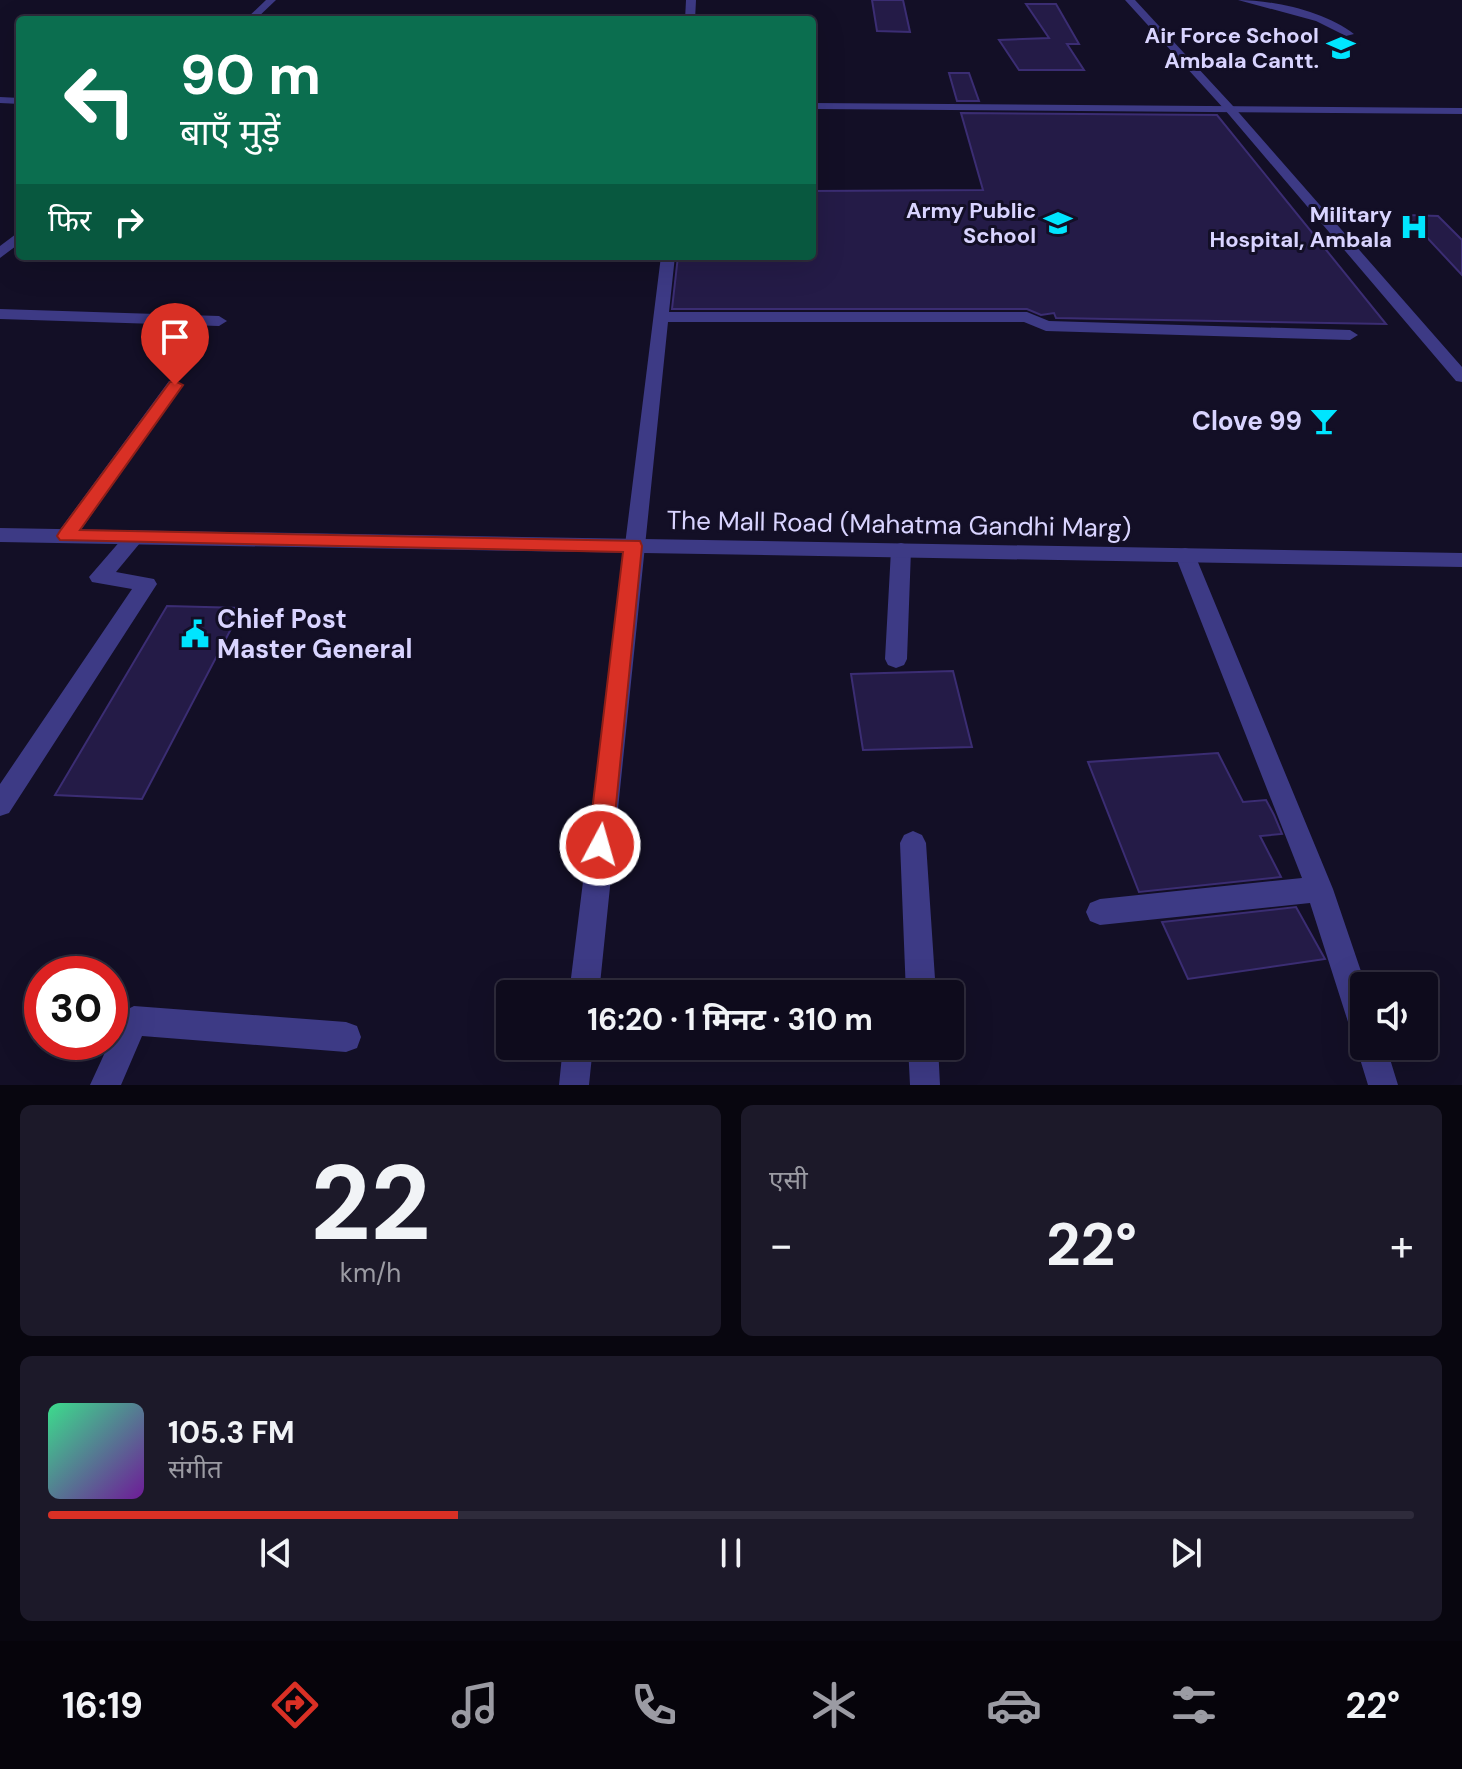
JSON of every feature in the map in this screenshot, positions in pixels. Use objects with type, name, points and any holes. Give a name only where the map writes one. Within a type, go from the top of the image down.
[{"type":"street","points":[[254,16],[271,0]]},
{"type":"street","points":[[1130,0],[1229,108],[1462,377]]},
{"type":"street","points":[[1232,0],[1309,25]]},
{"type":"street","points":[[1243,0],[1319,19],[1349,34]]},
{"type":"street","points":[[816,106],[1462,111]]},
{"type":"street","points":[[0,254],[16,239]]},
{"type":"street","points":[[586,980],[668,260]]},
{"type":"street","points":[[0,314],[219,321]]},
{"type":"street","points":[[662,317],[1027,317],[1046,326],[1350,335]]},
{"type":"street","points":[[66,536],[175,385]]},
{"type":"street","name":"The Mall Road (Mahatma Gandhi Marg)","points":[[0,535],[1462,560]]},
{"type":"street","points":[[0,805],[147,584],[99,577],[135,537]]},
{"type":"street","points":[[896,659],[901,550]]},
{"type":"street","points":[[1185,555],[1320,889],[1350,982]]},
{"type":"street","points":[[913,843],[920,980]]},
{"type":"street","points":[[1100,912],[1320,889]]},
{"type":"street","points":[[105,1085],[134,1021],[346,1037]]},
{"type":"street","points":[[574,1085],[577,1060]]},
{"type":"street","points":[[924,1060],[925,1085]]},
{"type":"street","points":[[1375,1060],[1383,1085]]},
{"type":"building","points":[[872,0],[903,0],[910,32],[877,31]]},
{"type":"building","points":[[1026,4],[1056,4],[1079,44],[1067,44],[1084,70],[1019,70],[999,40],[1049,38]]},
{"type":"building","points":[[949,73],[969,73],[979,101],[957,101]]},
{"type":"building","name":"Army Public School","points":[[961,113],[1217,115],[1386,324],[1056,318],[1054,313],[1041,315],[1027,309],[672,309],[678,260],[816,260],[816,191],[983,190]]},
{"type":"building","points":[[1406,215],[1438,216],[1462,240],[1462,275]]},
{"type":"building","points":[[167,606],[242,608],[142,799],[55,795]]},
{"type":"building","points":[[953,671],[972,747],[863,750],[851,674]]},
{"type":"building","points":[[1218,753],[1243,802],[1266,800],[1274,815],[1282,834],[1260,836],[1281,877],[1139,892],[1088,762]]},
{"type":"building","points":[[1296,907],[1325,959],[1188,979],[1162,922]]},
{"type":"place","name":"Air Force School Ambala Cantt.","points":[[1341,48]]},
{"type":"place","name":"Army Public School","points":[[1058,223]]},
{"type":"place","name":"Military Hospital, Ambala","points":[[1414,227]]},
{"type":"place","name":"Clove 99","points":[[1324,421]]},
{"type":"place","name":"Chief Post Master General","points":[[195,634]]},
{"type":"route","points":[[175,385],[66,536],[633,546],[600,845]]}]
